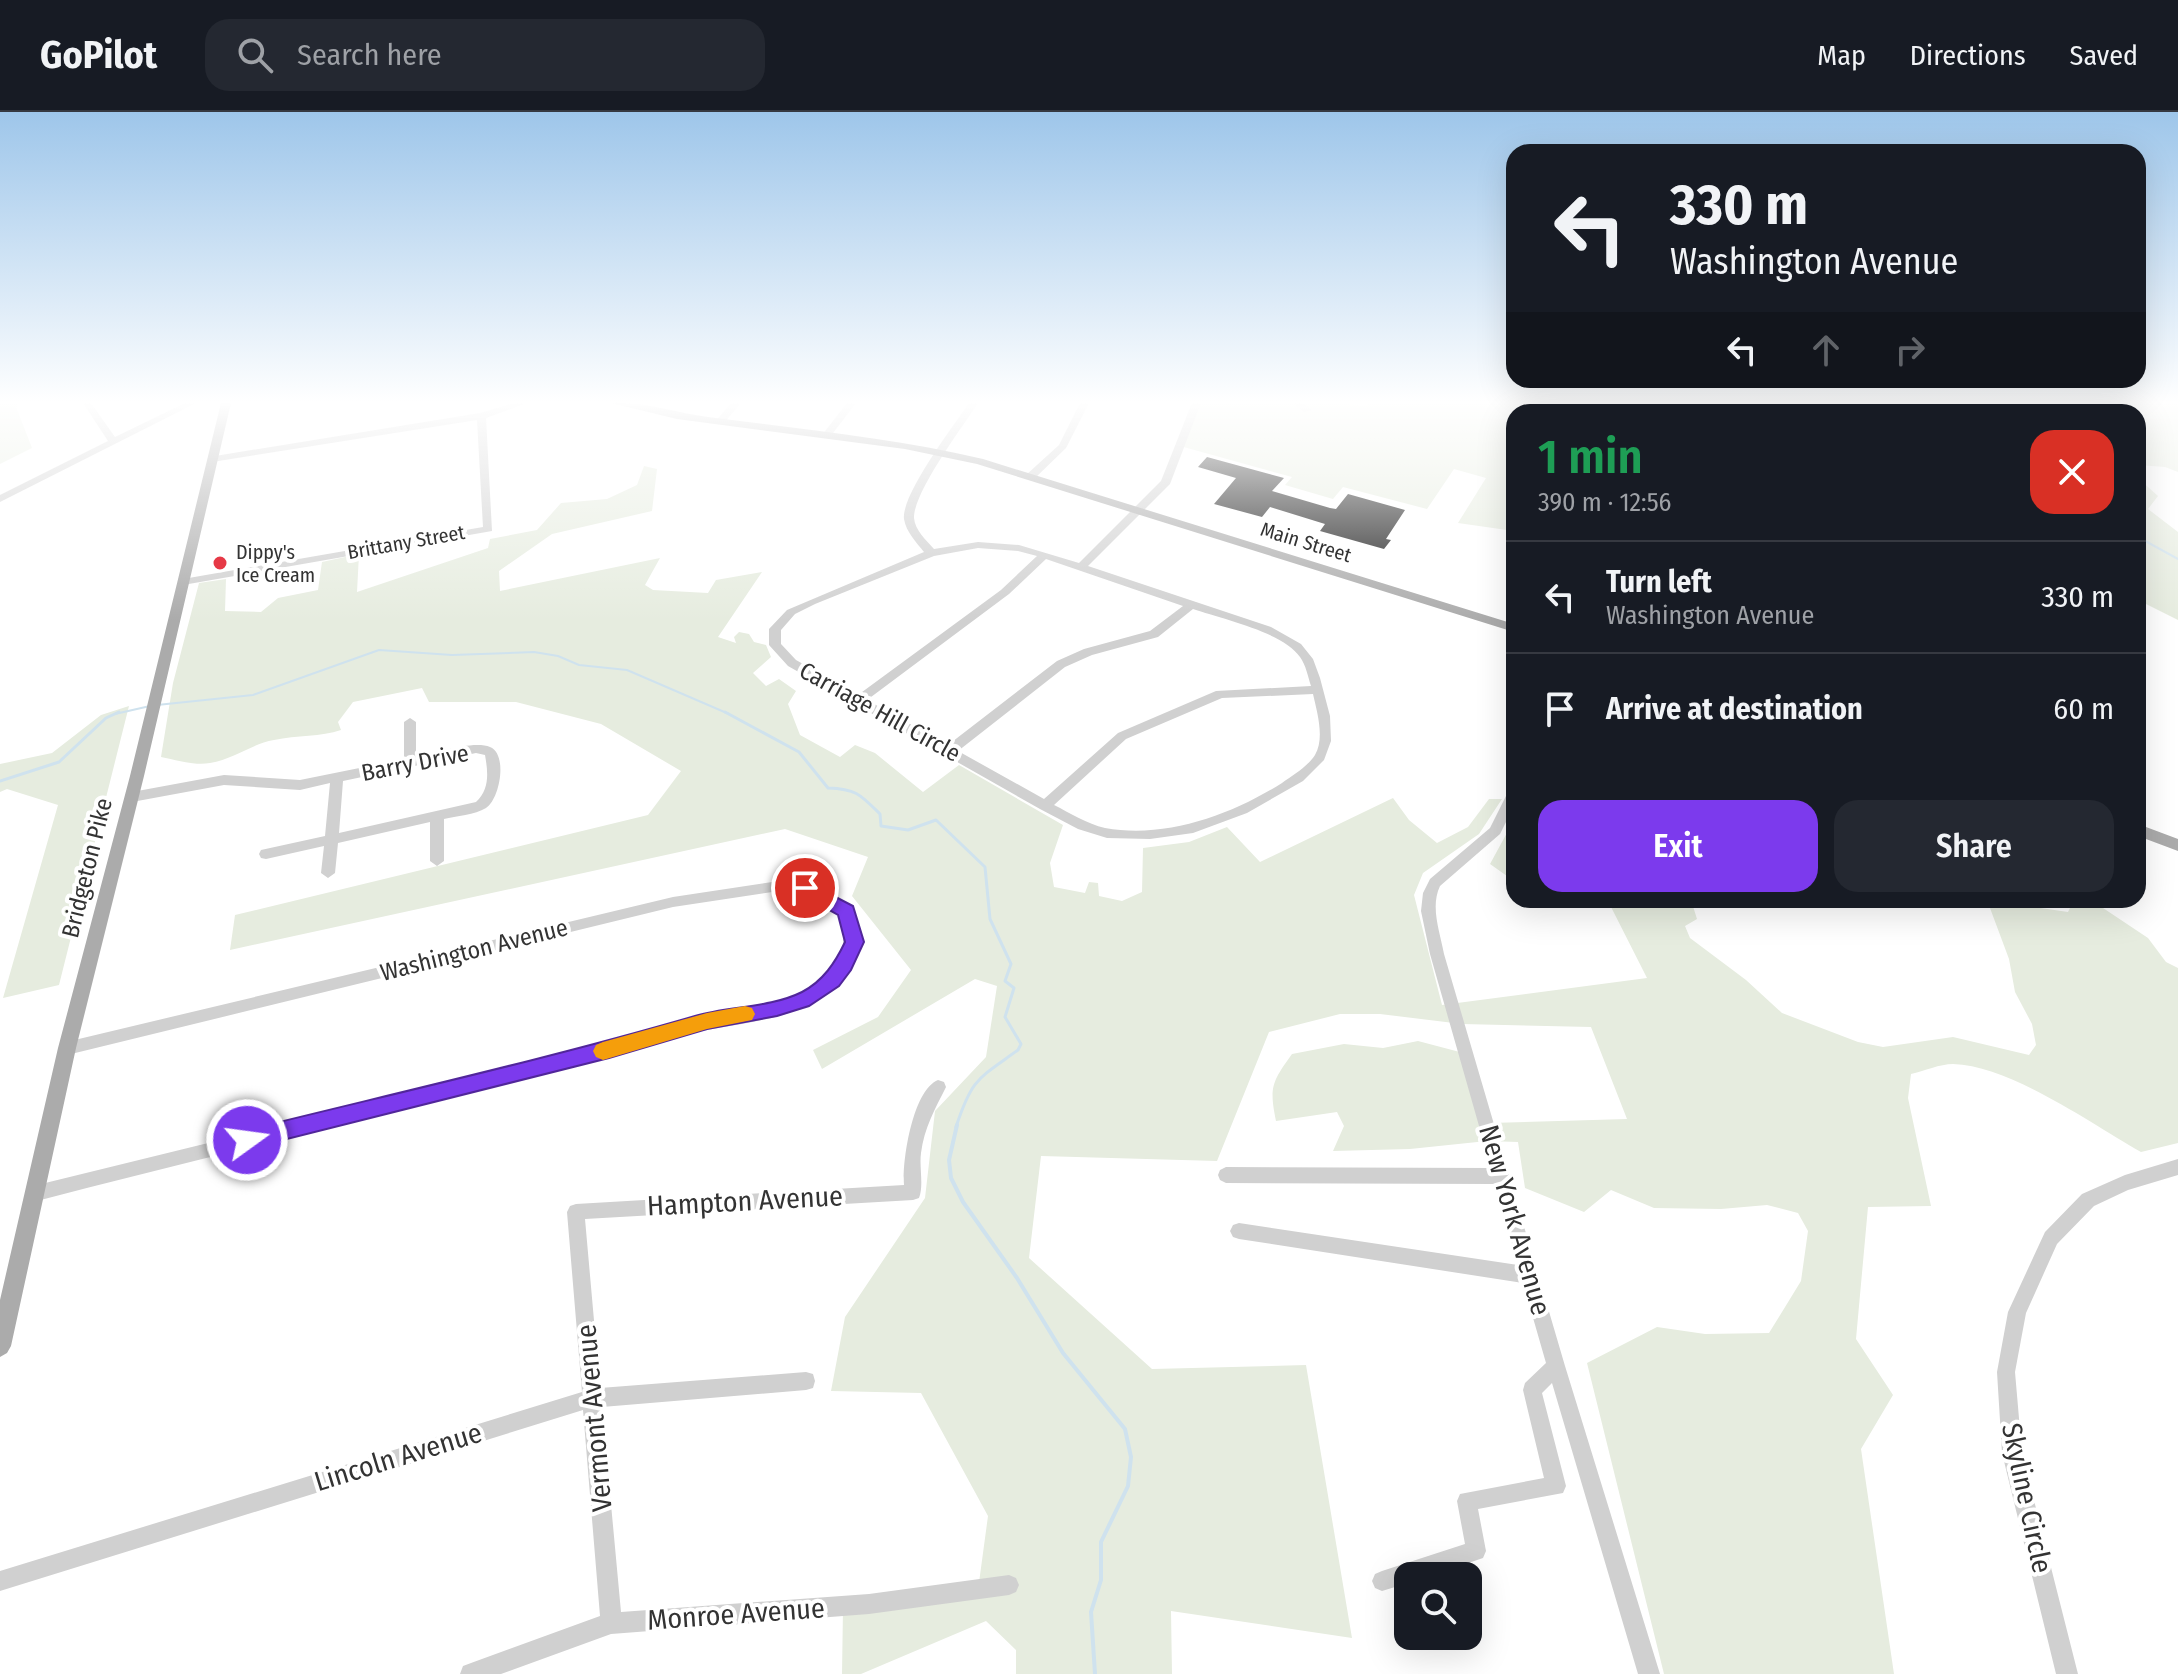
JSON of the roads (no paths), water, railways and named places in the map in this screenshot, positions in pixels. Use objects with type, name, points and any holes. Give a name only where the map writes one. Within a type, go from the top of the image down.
[{"type":"main road","name":"Bridgeton Pike","points":[[0,1346],[67,1048],[132,797],[208,476]]},
{"type":"main road","name":"Main Street","points":[[1026,476],[1506,625]]},
{"type":"main road","points":[[2146,833],[2178,845]]},
{"type":"street","points":[[0,499],[46,476]]},
{"type":"street","name":"Brittany Street","points":[[183,582],[488,529],[485,476]]},
{"type":"street","points":[[928,476],[909,512],[911,527],[931,553]]},
{"type":"street","points":[[1081,567],[1169,476]]},
{"type":"street","name":"Carriage Hill Circle","points":[[990,546],[1044,555],[1267,630],[1294,644],[1310,657],[1326,719],[1322,754],[1310,771],[1258,801],[1196,828],[1142,835],[1107,833],[1084,826],[1045,806],[861,699],[792,663],[775,645],[775,629],[791,612],[931,553],[990,546]]},
{"type":"street","points":[[861,699],[1005,592],[1044,555]]},
{"type":"street","points":[[949,751],[1052,669],[1088,652],[1154,634],[1191,605]]},
{"type":"street","points":[[1045,806],[1122,736],[1220,694],[1318,690]]},
{"type":"street","points":[[410,722],[410,762]]},
{"type":"street","name":"Barry Drive","points":[[132,797],[224,780],[282,785],[337,779],[476,749],[491,753],[493,789],[489,800],[468,810],[266,854]]},
{"type":"street","points":[[328,873],[337,779]]},
{"type":"street","name":"New York Avenue","points":[[1506,809],[1495,831],[1435,883],[1430,893],[1428,911],[1437,954],[1500,1176],[1649,1674]]},
{"type":"street","points":[[437,817],[437,861]]},
{"type":"street","name":"Washington Avenue","points":[[33,1194],[609,1050],[707,1021],[777,1008],[809,998],[832,980],[844,965],[854,942],[846,911],[820,893],[786,885],[673,902],[67,1048]]},
{"type":"street","name":"Hampton Avenue","points":[[576,1212],[913,1192],[911,1175],[916,1135],[922,1112],[938,1087]]},
{"type":"street","name":"Skyline Circle","points":[[2067,1674],[2012,1453],[2006,1372],[2017,1312],[2051,1238],[2088,1200],[2125,1183],[2178,1167]]},
{"type":"street","points":[[1226,1175],[1500,1176]]},
{"type":"street","name":"Vermont Avenue","points":[[576,1212],[611,1623]]},
{"type":"street","points":[[1239,1231],[1530,1275]]},
{"type":"street","points":[[1382,1581],[1476,1551],[1467,1501],[1556,1486],[1532,1390],[1556,1366]]},
{"type":"street","name":"Lincoln Avenue","points":[[0,1581],[593,1398],[806,1381]]},
{"type":"street","name":"Monroe Avenue","points":[[471,1674],[611,1623],[869,1604],[1009,1585]]},
{"type":"waterway","points":[[2146,541],[2178,559]]},
{"type":"waterway","points":[[157,705],[253,695],[379,650],[452,655],[534,652],[558,656],[579,665],[627,670],[728,713]]},
{"type":"waterway","points":[[115,714],[150,706]]},
{"type":"waterway","points":[[0,781],[59,762],[106,718],[119,712]]},
{"type":"waterway","points":[[728,713],[799,752],[828,788],[851,791],[862,797],[880,814],[881,826],[908,830],[936,820],[985,867],[990,919],[1011,964],[1005,981],[1014,988],[1005,1017],[1021,1044],[1018,1050],[978,1081],[967,1098],[956,1127]]},
{"type":"waterway","points":[[957,1125],[949,1160],[951,1178],[963,1202],[1017,1278],[1063,1353],[1125,1429],[1131,1457],[1128,1486],[1101,1542],[1101,1580],[1091,1612],[1095,1674]]},
{"type":"place","name":"Dippy's Ice Cream","points":[[220,563]]}]
